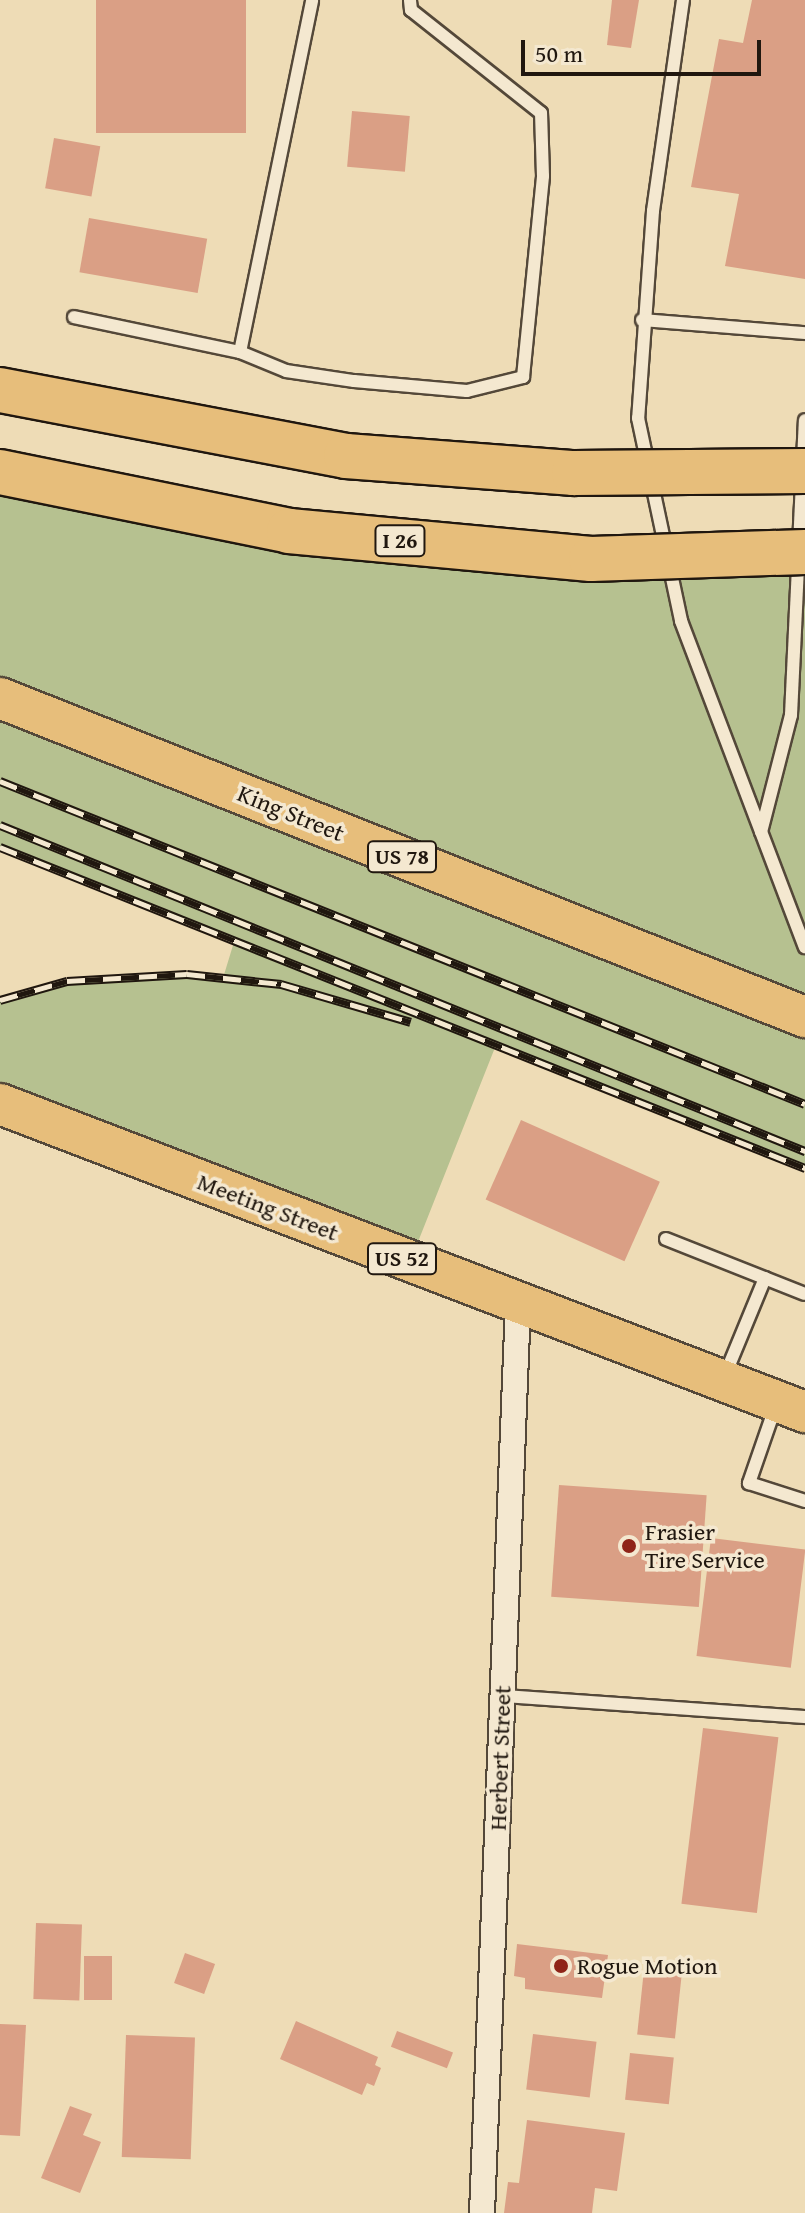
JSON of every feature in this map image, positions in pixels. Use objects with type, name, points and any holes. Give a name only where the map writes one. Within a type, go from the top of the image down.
[{"type":"highway","points":[[0,390],[346,456],[574,473],[805,471]]},
{"type":"highway","name":"I 26","points":[[0,472],[289,531],[591,559],[805,552]]},
{"type":"main road","name":"King Street","points":[[0,698],[805,1017]]},
{"type":"main road","name":"Meeting Street","points":[[0,1104],[791,1407]]},
{"type":"street","name":"Herbert Street","points":[[482,2213],[518,1304]]},
{"type":"lane","points":[[240,352],[312,0]]},
{"type":"lane","points":[[74,317],[240,352],[286,371],[354,381],[467,391],[523,377],[543,176],[541,113],[411,10],[410,0]]},
{"type":"lane","points":[[683,0],[642,320],[638,418],[681,621],[805,947]]},
{"type":"lane","points":[[642,320],[805,333]]},
{"type":"lane","points":[[761,832],[791,715],[805,420]]},
{"type":"lane","points":[[666,1239],[805,1294]]},
{"type":"lane","points":[[723,1381],[765,1278]]},
{"type":"lane","points":[[791,1407],[749,1483],[805,1501]]},
{"type":"lane","points":[[503,1696],[805,1717]]},
{"type":"green space","points":[[0,472],[289,531],[805,552],[805,1168],[496,1045],[410,1262],[0,1104],[0,1000],[67,981],[187,974],[223,978],[234,942],[0,847]]},
{"type":"building","points":[[96,0],[246,0],[246,133],[96,133]]},
{"type":"building","points":[[612,0],[639,0],[631,48],[607,45]]},
{"type":"building","points":[[752,0],[805,0],[805,279],[725,266],[739,194],[691,187],[719,39],[743,43]]},
{"type":"building","points":[[352,111],[410,116],[405,172],[347,167]]},
{"type":"building","points":[[54,138],[100,146],[91,196],[45,188]]},
{"type":"building","points":[[89,218],[207,239],[198,293],[79,272]]},
{"type":"building","points":[[521,1120],[660,1182],[624,1261],[486,1199]]},
{"type":"building","name":"Frasier Tire Service","points":[[559,1485],[707,1495],[699,1607],[551,1597]]},
{"type":"building","points":[[711,1538],[805,1550],[791,1668],[696,1656]]},
{"type":"building","points":[[703,1728],[778,1737],[757,1913],[681,1904]]},
{"type":"building","points":[[36,1923],[82,1925],[79,2001],[33,1999]]},
{"type":"building","name":"Rogue Motion","points":[[517,1944],[608,1955],[602,1998],[525,1989],[525,1978],[514,1976]]},
{"type":"building","points":[[185,1953],[215,1964],[204,1994],[174,1983]]},
{"type":"building","points":[[84,1956],[112,1956],[112,2000],[84,2000]]},
{"type":"building","points":[[645,1960],[683,1964],[675,2039],[637,2035]]},
{"type":"building","points":[[296,2021],[378,2057],[375,2065],[381,2068],[374,2086],[367,2083],[362,2095],[280,2059]]},
{"type":"building","points":[[0,2024],[26,2025],[20,2136],[0,2135]]},
{"type":"building","points":[[397,2031],[453,2053],[447,2068],[391,2047]]},
{"type":"building","points":[[533,2034],[597,2042],[590,2097],[526,2090]]},
{"type":"building","points":[[126,2035],[195,2037],[191,2159],[122,2157]]},
{"type":"building","points":[[630,2053],[674,2058],[669,2104],[625,2100]]},
{"type":"building","points":[[70,2106],[92,2114],[83,2135],[101,2142],[80,2193],[41,2178]]},
{"type":"building","points":[[527,2120],[625,2133],[617,2191],[595,2188],[592,2213],[504,2213],[508,2182],[519,2183]]},
{"type":"railway","points":[[0,781],[805,1104]]},
{"type":"railway","points":[[0,825],[805,1151]]},
{"type":"railway","points":[[0,847],[805,1168]]},
{"type":"railway","points":[[0,1000],[67,981],[187,974],[281,984],[411,1022]]},
{"type":"place","name":"Frasier Tire Service","points":[[629,1546]]},
{"type":"place","name":"Rogue Motion","points":[[561,1966]]}]
